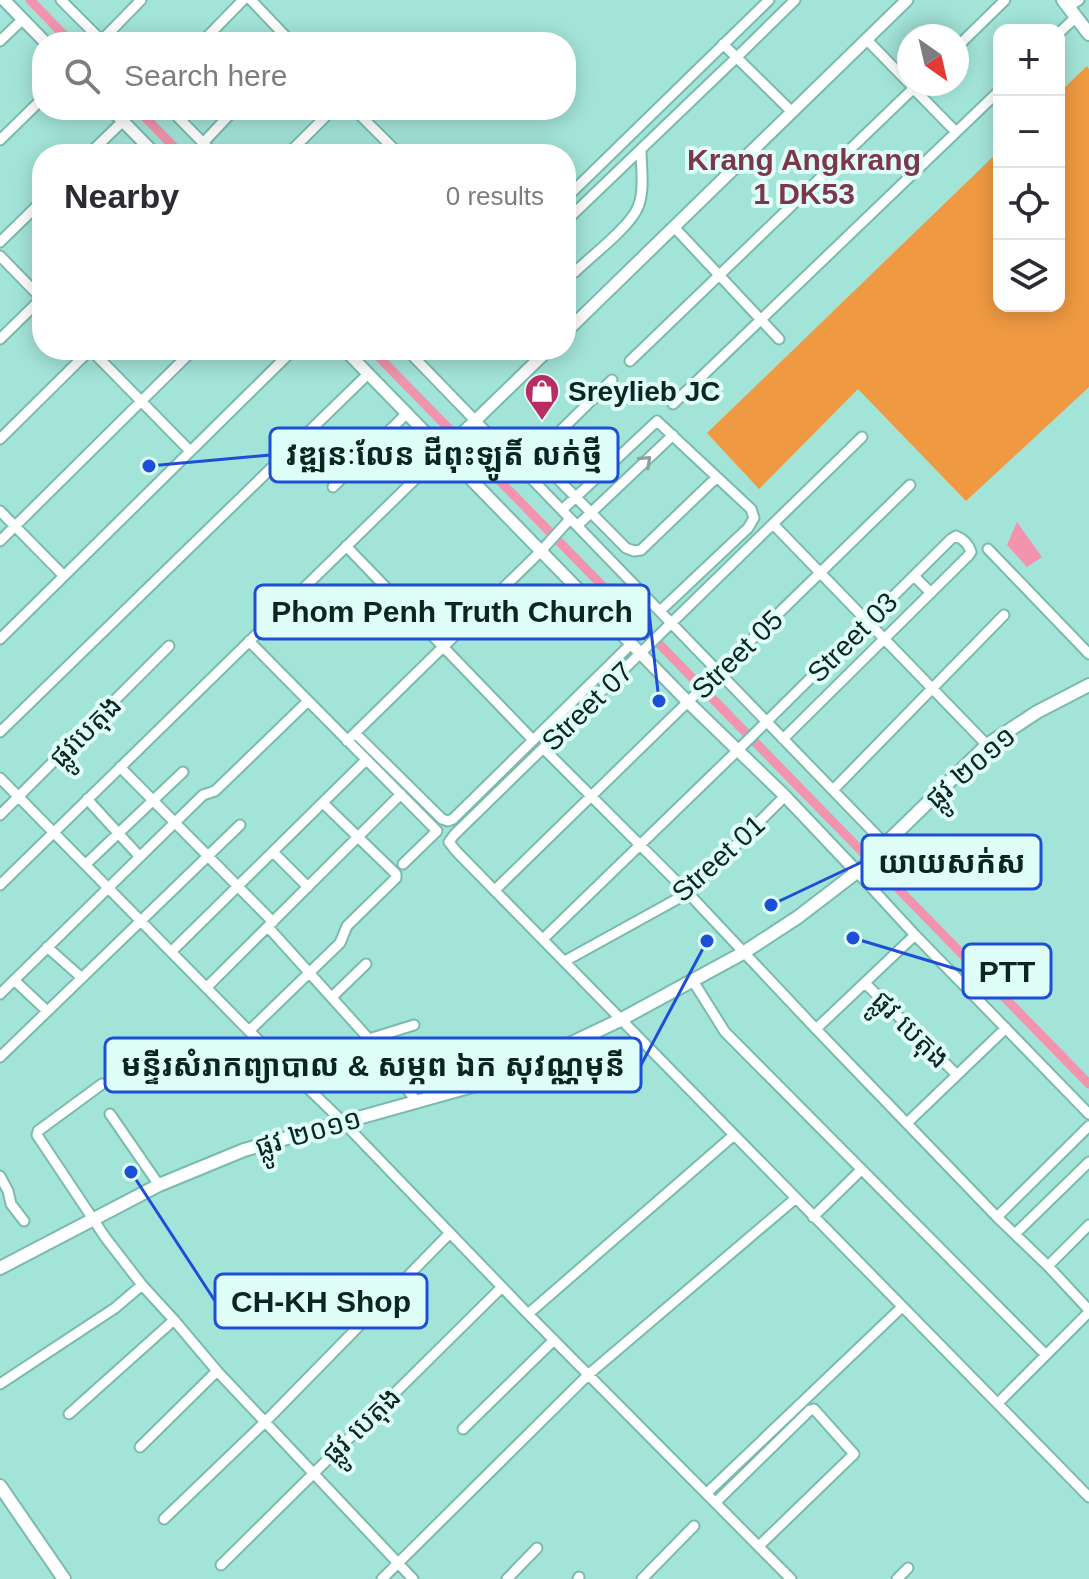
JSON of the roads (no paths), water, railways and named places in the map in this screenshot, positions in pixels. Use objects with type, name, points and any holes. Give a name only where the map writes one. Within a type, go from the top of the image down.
[{"type":"main road","points":[[1071,6],[1089,34]]},
{"type":"main road","name":"ផ្លូវ ២០១១","points":[[883,846],[987,745],[1037,712],[1089,685]]},
{"type":"main road","name":"ផ្លូវ ២០១១","points":[[0,1268],[159,1185],[244,1150],[476,1085],[534,1061],[620,1020],[743,953],[798,917],[859,870]]},
{"type":"main road","points":[[0,1486],[64,1579]]},
{"type":"street","points":[[4,0],[35,32]]},
{"type":"street","points":[[61,0],[92,32]]},
{"type":"street","points":[[110,32],[141,0]]},
{"type":"street","points":[[212,32],[243,0]]},
{"type":"street","points":[[251,0],[281,32]]},
{"type":"street","points":[[576,188],[769,0]]},
{"type":"street","points":[[576,211],[795,0]]},
{"type":"street","points":[[576,322],[907,0]]},
{"type":"street","points":[[969,35],[1005,0]]},
{"type":"street","points":[[0,41],[23,19]]},
{"type":"street","points":[[866,39],[897,69]]},
{"type":"street","points":[[723,44],[792,112]]},
{"type":"street","points":[[630,361],[902,96]]},
{"type":"street","points":[[923,96],[956,132]]},
{"type":"street","points":[[673,404],[994,96]]},
{"type":"street","points":[[0,140],[32,109]]},
{"type":"street","points":[[181,120],[203,143],[225,120]]},
{"type":"street","points":[[298,144],[322,120]]},
{"type":"street","points":[[364,120],[387,144]]},
{"type":"street","points":[[99,144],[123,121],[145,144]]},
{"type":"street","points":[[576,271],[632,219],[642,189],[641,149]]},
{"type":"street","points":[[0,242],[32,211]]},
{"type":"street","points":[[674,227],[779,339]]},
{"type":"street","points":[[0,256],[32,289]]},
{"type":"street","points":[[0,339],[32,309]]},
{"type":"street","points":[[0,439],[80,360]]},
{"type":"street","points":[[100,360],[190,451]]},
{"type":"street","points":[[0,541],[183,360]]},
{"type":"street","points":[[0,639],[283,360]]},
{"type":"street","points":[[355,360],[447,448],[631,644],[643,651],[859,870],[915,935],[1089,1114]]},
{"type":"street","points":[[416,360],[473,422],[562,510],[571,523],[660,611],[669,626],[833,790],[883,846]]},
{"type":"street","points":[[2,880],[538,360]]},
{"type":"street","points":[[0,732],[368,374]]},
{"type":"street","points":[[612,380],[539,455],[540,461],[626,548],[641,550],[716,478]]},
{"type":"street","points":[[333,487],[407,413]]},
{"type":"street","points":[[562,510],[654,422],[659,422],[751,509],[754,518],[748,528],[660,611]]},
{"type":"street","points":[[351,737],[544,548],[571,523],[591,512],[673,435]]},
{"type":"street","name":"Street 07","points":[[495,890],[449,842],[454,835],[862,437]]},
{"type":"street","name":"Street 05","points":[[495,890],[910,485]]},
{"type":"street","points":[[0,511],[64,576]]},
{"type":"street","points":[[773,524],[987,745]]},
{"type":"street","name":"Street 03","points":[[543,939],[951,539],[956,536],[960,538],[969,547],[971,552],[968,556],[783,739]]},
{"type":"street","points":[[346,546],[533,740]]},
{"type":"street","points":[[988,549],[1089,654]]},
{"type":"street","points":[[914,576],[931,593]]},
{"type":"street","points":[[833,790],[1004,615]]},
{"type":"street","points":[[249,641],[308,701],[448,821],[631,644]]},
{"type":"street","name":"ផ្លូវបេតុង","points":[[0,815],[169,646]]},
{"type":"street","points":[[7,986],[203,795],[215,791],[308,701]]},
{"type":"street","points":[[351,737],[366,760],[437,831],[403,864]]},
{"type":"street","points":[[544,749],[688,893],[1089,1311],[998,1403]]},
{"type":"street","points":[[172,951],[366,760]]},
{"type":"street","points":[[120,767],[239,886],[369,1039],[417,1102]]},
{"type":"street","points":[[86,864],[183,772]]},
{"type":"street","points":[[0,778],[791,1579]]},
{"type":"street","points":[[207,987],[401,794]]},
{"type":"street","name":"Street 01","points":[[565,961],[688,893],[785,796]]},
{"type":"street","points":[[87,799],[140,857]]},
{"type":"street","points":[[249,1031],[340,943],[347,926],[396,878],[396,874],[323,803]]},
{"type":"street","points":[[0,1057],[240,825]]},
{"type":"street","name":"ផ្លូវ ២០១១","points":[[859,870],[883,846]]},
{"type":"street","points":[[273,852],[308,887]]},
{"type":"street","points":[[495,890],[1089,1497]]},
{"type":"street","points":[[816,1029],[915,935]]},
{"type":"street","points":[[47,947],[82,978]]},
{"type":"street","points":[[332,997],[366,964]]},
{"type":"street","points":[[0,978],[7,986],[47,1011]]},
{"type":"street","points":[[693,981],[725,1032],[1046,1355]]},
{"type":"street","name":"ផ្លូវ បេតុង","points":[[865,983],[957,1075]]},
{"type":"street","points":[[369,1039],[414,1025]]},
{"type":"street","points":[[907,1123],[1006,1028]]},
{"type":"street","points":[[102,1084],[37,1134],[142,1285],[217,1371],[413,1579]]},
{"type":"street","points":[[110,1114],[159,1185]]},
{"type":"street","points":[[997,1217],[1089,1126]]},
{"type":"street","points":[[528,1314],[734,1135]]},
{"type":"street","points":[[1015,1234],[1089,1162]]},
{"type":"street","points":[[813,1217],[861,1170]]},
{"type":"street","points":[[0,1176],[11,1204],[24,1221]]},
{"type":"street","points":[[382,1579],[589,1374],[796,1198]]},
{"type":"street","points":[[1048,1266],[1089,1225]]},
{"type":"street","points":[[164,1519],[265,1422],[450,1233]]},
{"type":"street","points":[[0,1384],[115,1308],[142,1285]]},
{"type":"street","name":"ផ្លូវ បេតុង","points":[[221,1565],[502,1287]]},
{"type":"street","points":[[707,1493],[902,1307]]},
{"type":"street","points":[[69,1414],[174,1320]]},
{"type":"street","points":[[463,1429],[554,1340]]},
{"type":"street","points":[[140,1447],[217,1371]]},
{"type":"street","points":[[716,1502],[814,1409],[854,1454],[759,1546]]},
{"type":"street","points":[[642,1579],[694,1526]]},
{"type":"street","points":[[507,1579],[537,1548]]},
{"type":"street","points":[[897,1579],[908,1568]]},
{"type":"waterway","points":[[30,0],[61,32]]},
{"type":"waterway","points":[[148,120],[171,144]]},
{"type":"waterway","points":[[382,360],[1089,1084]]},
{"type":"place","name":"Sreylieb JC","points":[[542,422]]},
{"type":"place","name":"វឌ្ឍនៈលែន ដីពុះឡូតិ៍ លក់ថ្មី","points":[[149,466]]},
{"type":"place","name":"Phom Penh Truth Church","points":[[659,701]]},
{"type":"place","name":"យាយសក់ស","points":[[771,905]]},
{"type":"place","name":"PTT","points":[[853,938]]},
{"type":"place","name":"មន្ទីរសំរាកព្យាបាល & សម្ភព ឯក សុវណ្ណមុនី","points":[[707,941]]},
{"type":"place","name":"CH-KH Shop","points":[[131,1172]]},
{"type":"district","name":"Krang Angkrang 1 DK53","points":[[804,177]]}]
